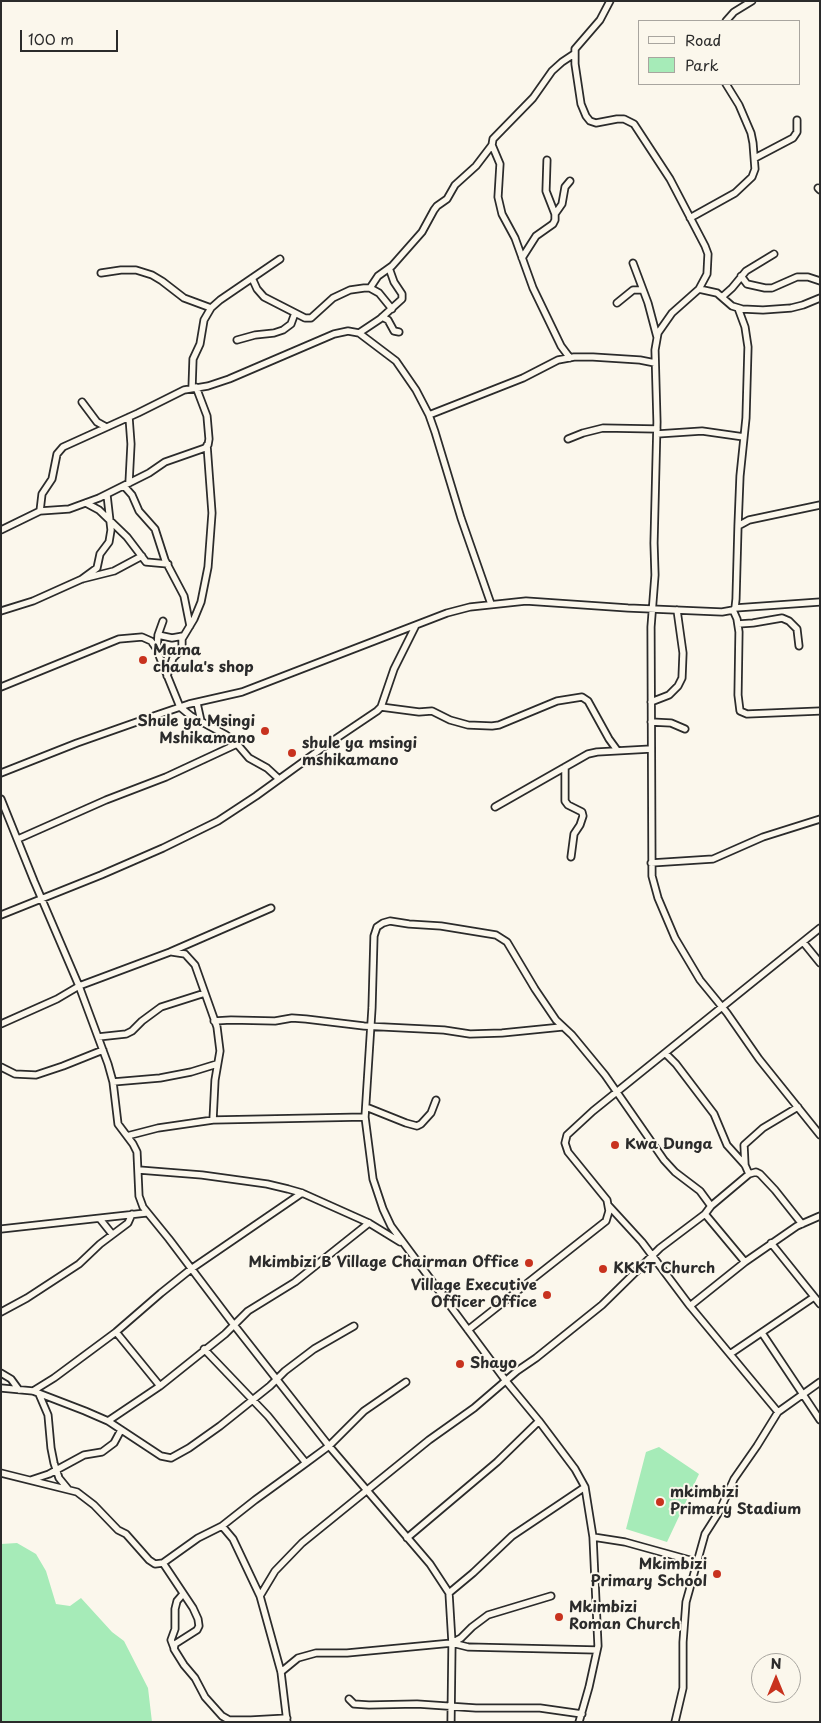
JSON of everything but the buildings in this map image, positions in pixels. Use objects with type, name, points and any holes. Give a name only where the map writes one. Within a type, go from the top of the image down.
[{"type":"street","points":[[610,1],[600,20],[578,45],[574,54],[581,104],[590,121],[596,123],[624,119],[634,124],[670,179],[708,254],[707,274],[699,289],[672,313],[657,337],[655,350],[657,432],[651,702],[651,863],[654,886],[675,938],[700,980],[759,1059],[820,1134]]},
{"type":"street","points":[[727,20],[745,3],[752,1]]},
{"type":"street","points":[[370,288],[378,276],[389,268],[422,232],[437,206],[447,200],[455,185],[476,166],[492,145],[493,139],[533,98],[552,71],[574,54]]},
{"type":"street","points":[[690,218],[735,193],[752,177],[755,169],[751,132],[739,105],[727,85]]},
{"type":"street","points":[[755,158],[793,138],[797,132],[797,120]]},
{"type":"street","points":[[492,145],[500,164],[498,197],[502,214],[515,238],[533,288],[561,346],[570,358]]},
{"type":"street","points":[[547,160],[546,191],[555,214]]},
{"type":"street","points":[[522,258],[536,236],[553,224],[555,214],[562,204],[565,187],[570,181]]},
{"type":"street","points":[[722,297],[753,266],[774,254]]},
{"type":"street","points":[[167,676],[174,658],[182,649],[183,636],[190,626],[201,602],[208,567],[212,513],[207,445],[209,434],[207,416],[194,388],[193,359],[200,344],[204,320],[211,308],[280,259]]},
{"type":"street","points":[[633,263],[657,337]]},
{"type":"street","points":[[359,333],[382,317],[403,297],[394,282],[389,268]]},
{"type":"street","points":[[101,273],[136,270],[152,275],[184,298],[211,308]]},
{"type":"street","points":[[741,276],[747,284],[765,288],[772,288],[797,277],[808,277],[820,281]]},
{"type":"street","points":[[252,278],[257,289],[264,297],[305,318],[312,318],[333,298],[350,290],[370,288],[379,293],[392,308]]},
{"type":"street","points":[[699,289],[709,290],[738,308],[763,310],[791,308],[820,298]]},
{"type":"street","points":[[617,303],[633,290],[643,290]]},
{"type":"street","points":[[738,308],[748,347],[746,418],[740,476],[734,609],[740,645],[738,700],[740,711],[748,714],[820,711]]},
{"type":"street","points":[[237,340],[284,330],[290,326],[295,313]]},
{"type":"street","points":[[382,317],[388,320],[394,331],[399,332]]},
{"type":"street","points":[[40,511],[42,494],[52,479],[56,458],[60,450],[184,390],[208,386],[229,379],[334,334],[348,331],[359,333],[396,361],[416,390],[429,415],[436,432],[461,518],[491,604]]},
{"type":"street","points":[[429,415],[523,378],[558,360],[570,358],[633,360],[654,363]]},
{"type":"street","points":[[82,402],[97,422],[106,427]]},
{"type":"street","points":[[129,417],[131,444],[127,484],[139,511],[155,529],[168,564],[184,596],[190,626]]},
{"type":"street","points":[[568,439],[603,428],[657,432],[702,431],[744,437]]},
{"type":"street","points":[[1,530],[40,511],[69,509],[107,495],[165,462],[207,445]]},
{"type":"street","points":[[82,579],[95,570],[100,554],[109,542],[111,530],[107,495]]},
{"type":"street","points":[[86,503],[97,508],[127,537],[146,562],[168,564]]},
{"type":"street","points":[[738,526],[749,520],[820,505]]},
{"type":"street","points":[[1,611],[33,601],[82,579],[114,571],[142,556]]},
{"type":"street","points":[[1,773],[77,743],[180,707],[242,692],[447,613],[470,606],[526,601],[722,612],[734,609],[820,602]]},
{"type":"street","points":[[651,702],[669,695],[678,686],[682,678],[683,653],[677,610]]},
{"type":"street","points":[[738,624],[782,618],[789,621],[797,629],[799,646]]},
{"type":"street","points":[[156,650],[158,636],[164,621]]},
{"type":"street","points":[[1,915],[130,863],[218,821],[279,780],[381,707],[392,675],[416,625]]},
{"type":"street","points":[[158,636],[172,638],[183,636]]},
{"type":"street","points":[[1,687],[119,640],[142,637],[151,641],[156,650],[180,707],[223,733],[237,744],[248,758],[268,768],[279,780]]},
{"type":"street","points":[[381,707],[419,712],[431,711],[450,720],[468,725],[492,726],[499,725],[564,698],[582,697],[588,701],[617,750]]},
{"type":"street","points":[[197,703],[201,721]]},
{"type":"street","points":[[651,722],[671,723],[685,729]]},
{"type":"street","points":[[18,839],[166,777],[237,744]]},
{"type":"street","points":[[495,807],[593,753],[651,749]]},
{"type":"street","points":[[565,767],[566,804],[578,809],[582,812],[583,816],[574,834],[571,857]]},
{"type":"street","points":[[1,799],[103,1050],[113,1082],[118,1124],[135,1148],[139,1170],[140,1202],[146,1213],[170,1239],[234,1325],[329,1446],[430,1564],[449,1592],[452,1643],[450,1722]]},
{"type":"street","points":[[651,863],[713,859],[763,837],[820,819]]},
{"type":"street","points":[[1,1024],[57,999],[78,986],[170,952],[272,908]]},
{"type":"street","points":[[579,1722],[597,1650],[598,1625],[594,1537],[585,1487],[539,1421],[506,1381],[403,1244],[382,1209],[373,1179],[365,1117],[375,931],[380,925],[390,921],[462,929],[499,936],[509,945],[535,989],[562,1027],[591,1058],[664,1160],[675,1172],[700,1191],[711,1206]]},
{"type":"street","points":[[778,1412],[690,1306],[620,1216],[609,1206],[568,1152],[565,1143],[567,1135],[578,1124],[820,928]]},
{"type":"street","points":[[803,942],[820,963]]},
{"type":"street","points":[[170,952],[185,954],[195,965],[214,1021],[220,1048],[213,1120]]},
{"type":"street","points":[[98,1037],[126,1034],[161,1007],[204,993]]},
{"type":"street","points":[[214,1021],[276,1021],[292,1018],[371,1026],[444,1030],[470,1034],[562,1027]]},
{"type":"street","points":[[1,1067],[15,1074],[36,1075],[103,1050]]},
{"type":"street","points":[[665,1053],[676,1064],[714,1114],[727,1145],[749,1174]]},
{"type":"street","points":[[113,1082],[160,1078],[191,1072],[217,1064]]},
{"type":"street","points":[[366,1107],[416,1126],[421,1124],[431,1113],[436,1100]]},
{"type":"street","points":[[744,1165],[744,1145],[763,1128],[798,1108]]},
{"type":"street","points":[[126,1136],[158,1128],[213,1120],[365,1117]]},
{"type":"street","points":[[139,1170],[202,1175],[267,1184],[302,1193],[369,1223],[403,1244]]},
{"type":"street","points":[[260,1596],[269,1578],[280,1564],[302,1543],[367,1489],[429,1440],[474,1408],[602,1305],[671,1239],[705,1214],[711,1206],[749,1174],[756,1172],[760,1174],[776,1190],[802,1224]]},
{"type":"street","points":[[36,1392],[116,1332],[191,1269],[302,1193]]},
{"type":"street","points":[[468,1330],[598,1229],[609,1215],[609,1206]]},
{"type":"street","points":[[1,1229],[146,1213]]},
{"type":"street","points":[[1,1312],[27,1298],[75,1267],[112,1234],[128,1223],[132,1214]]},
{"type":"street","points":[[705,1214],[744,1262]]},
{"type":"street","points":[[690,1306],[744,1262],[771,1243],[802,1224],[820,1216]]},
{"type":"street","points":[[100,1219],[112,1234]]},
{"type":"street","points":[[108,1421],[160,1386],[234,1325],[248,1311],[295,1282],[369,1223]]},
{"type":"street","points":[[771,1243],[820,1304]]},
{"type":"street","points":[[730,1354],[814,1297]]},
{"type":"street","points":[[1,1388],[36,1392],[108,1421],[161,1456],[171,1458],[189,1448],[254,1400],[274,1383],[277,1378],[314,1349],[354,1326]]},
{"type":"street","points":[[116,1332],[160,1386]]},
{"type":"street","points":[[762,1333],[820,1420]]},
{"type":"street","points":[[204,1350],[254,1400],[306,1463]]},
{"type":"street","points":[[1,1373],[7,1376],[20,1390]]},
{"type":"street","points":[[1,1473],[77,1492],[94,1505],[118,1530],[126,1534],[149,1560],[155,1564],[163,1564],[198,1538],[222,1526],[254,1500],[329,1446],[364,1411],[406,1382]]},
{"type":"street","points":[[675,1722],[683,1688],[683,1642],[686,1602],[705,1534],[719,1512],[734,1479],[778,1412],[820,1382]]},
{"type":"street","points":[[36,1392],[48,1415],[51,1448],[56,1470],[62,1484],[68,1489]]},
{"type":"street","points":[[407,1538],[497,1462],[539,1421]]},
{"type":"street","points":[[31,1480],[84,1456],[102,1452],[114,1443],[121,1430]]},
{"type":"street","points":[[449,1592],[473,1573],[512,1536],[585,1487]]},
{"type":"street","points":[[183,1594],[175,1609],[175,1629],[171,1640],[184,1665],[195,1678],[205,1697],[222,1716],[229,1720],[287,1720],[281,1672],[260,1596],[233,1539],[222,1526]]},
{"type":"street","points":[[594,1537],[625,1542],[696,1562]]},
{"type":"street","points":[[163,1564],[196,1615],[199,1626],[191,1635],[176,1644],[174,1648]]},
{"type":"street","points":[[281,1672],[298,1658],[316,1653],[346,1653],[452,1643],[458,1641],[488,1615],[552,1596]]},
{"type":"street","points":[[452,1643],[468,1647],[597,1650]]},
{"type":"street","points":[[349,1699],[354,1704],[369,1705],[540,1708],[582,1714]]},
{"type":"green space","name":"mkimbizi Primary Stadium","points":[[659,1447],[699,1474],[667,1542],[626,1529],[646,1452]]},
{"type":"green space","points":[[17,1543],[36,1554],[46,1571],[56,1604],[70,1606],[81,1598],[112,1632],[124,1641],[148,1688],[152,1722],[1,1722],[1,1544]]},
{"type":"place","name":"Mama chaula's shop","points":[[143,660]]},
{"type":"place","name":"Shule ya Msingi Mshikamano","points":[[265,731]]},
{"type":"place","name":"shule ya msingi mshikamano","points":[[292,753]]},
{"type":"place","name":"Kwa Dunga","points":[[615,1145]]},
{"type":"place","name":"Mkimbizi B Village Chairman Office","points":[[529,1263]]},
{"type":"place","name":"KKKT Church","points":[[603,1269]]},
{"type":"place","name":"Village Executive Officer Office","points":[[547,1295]]},
{"type":"place","name":"Shayo","points":[[460,1364]]},
{"type":"place","name":"mkimbizi Primary Stadium","points":[[660,1502]]},
{"type":"place","name":"Mkimbizi Primary School","points":[[717,1574]]},
{"type":"place","name":"Mkimbizi Roman Church","points":[[559,1617]]}]
